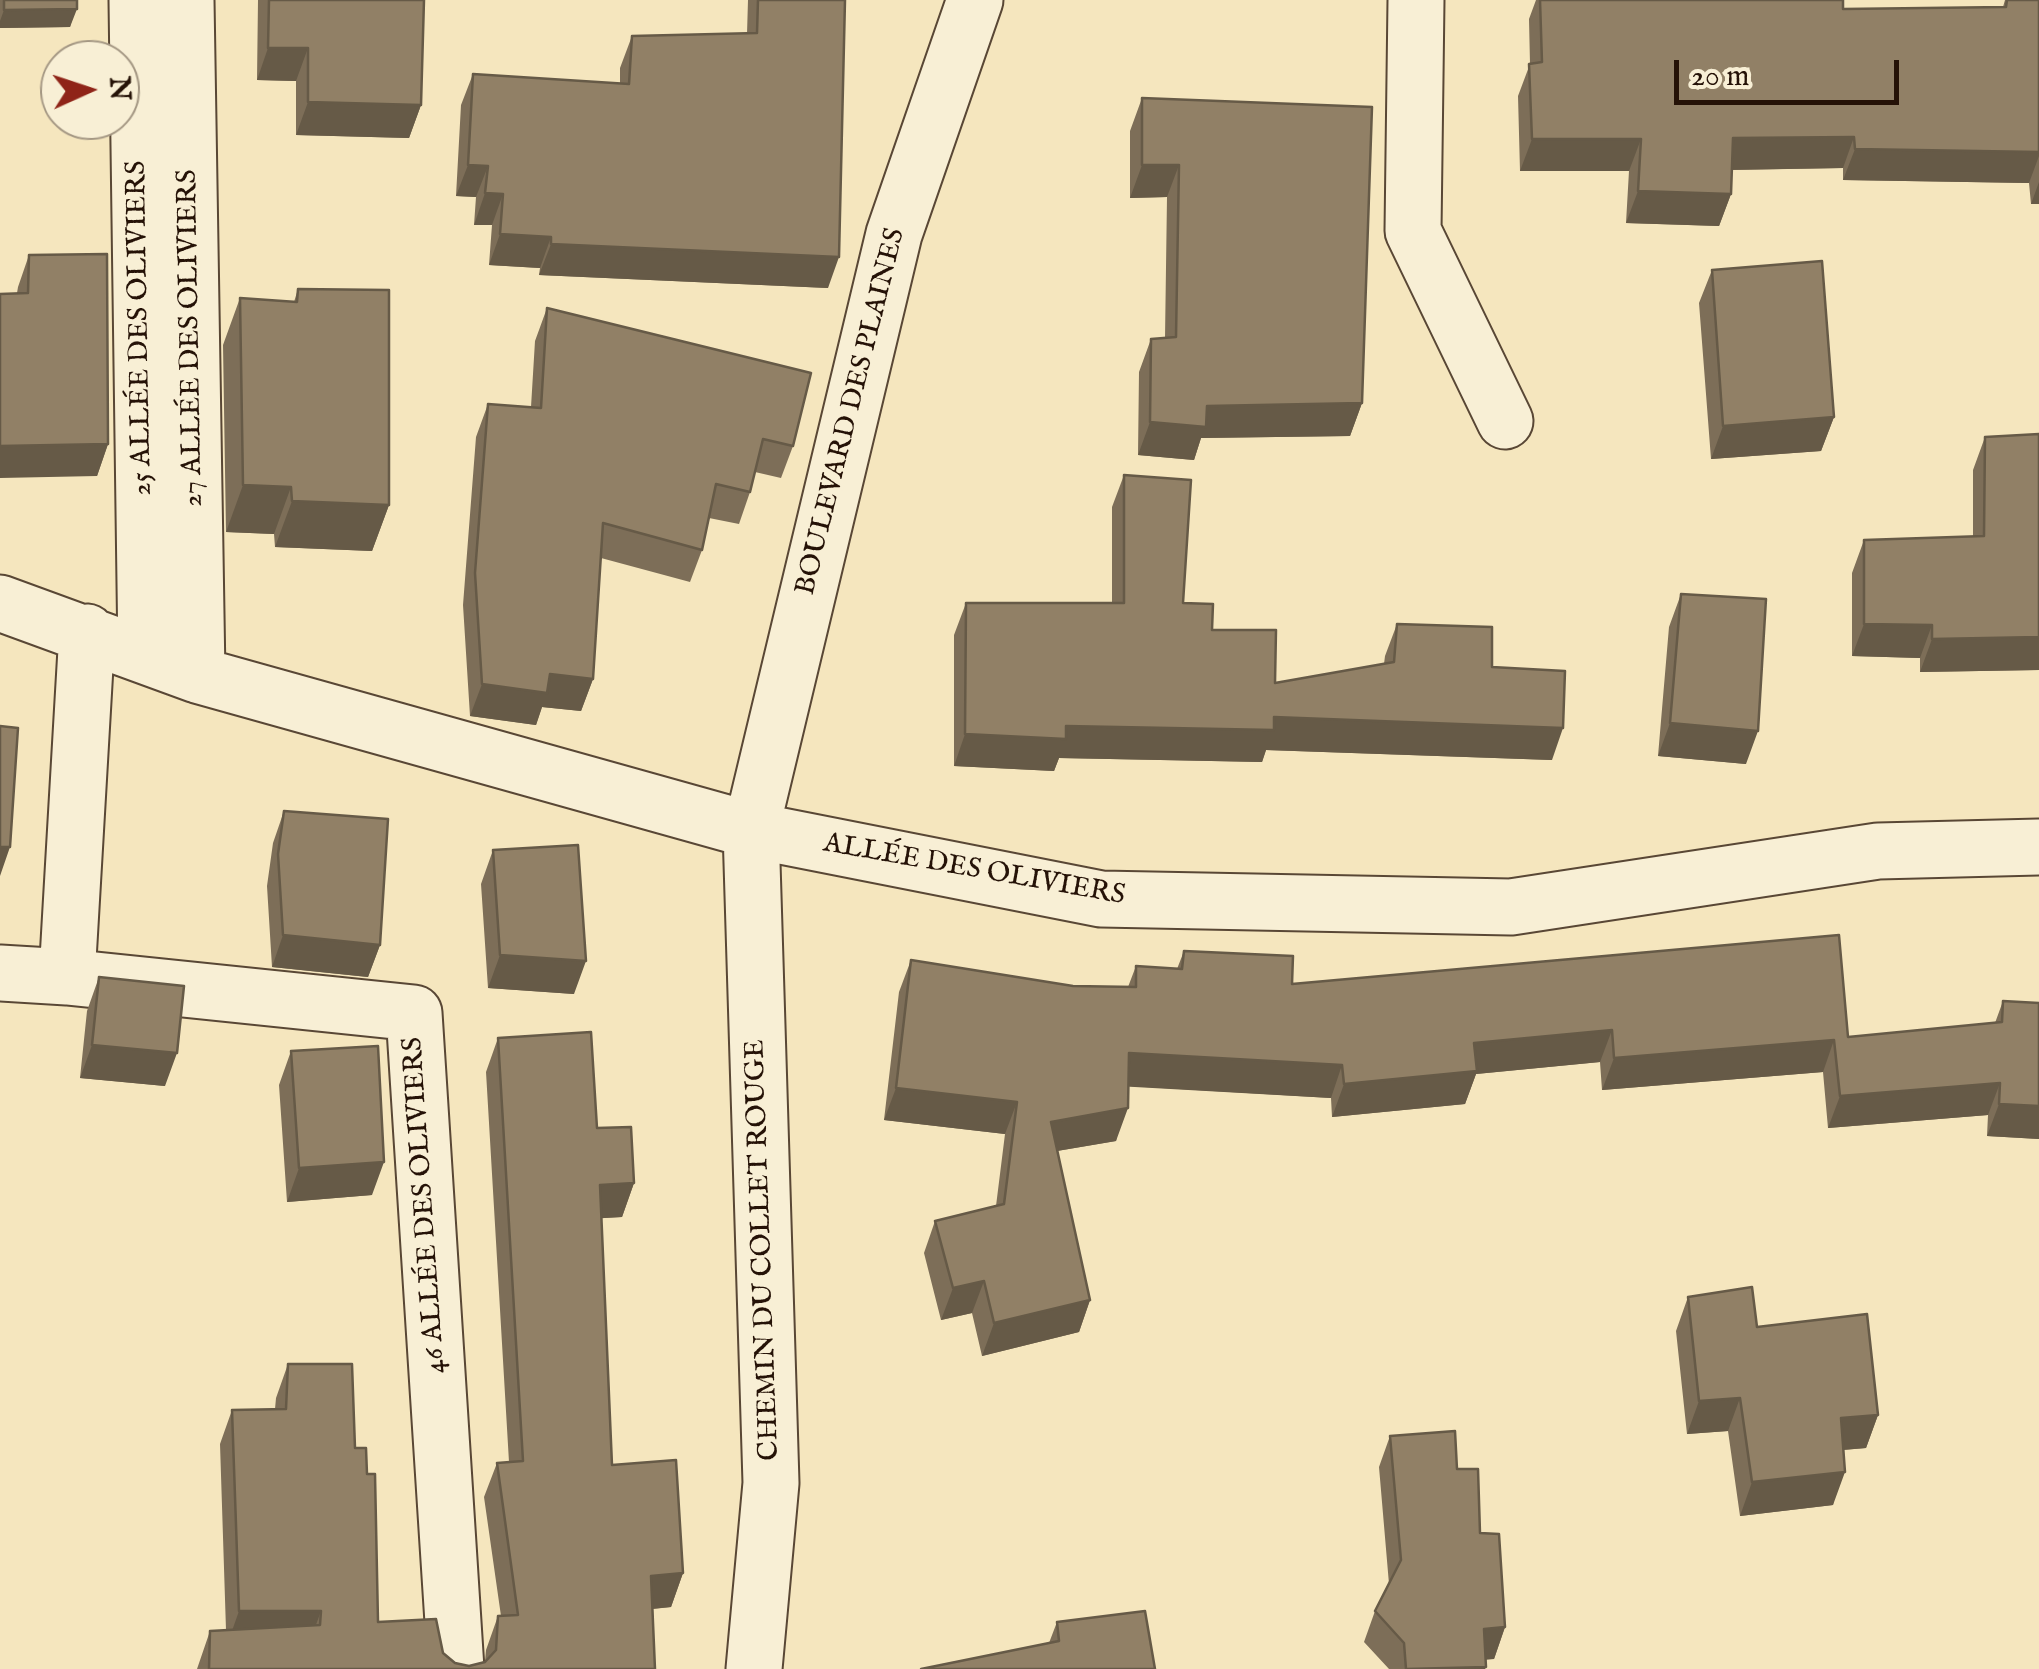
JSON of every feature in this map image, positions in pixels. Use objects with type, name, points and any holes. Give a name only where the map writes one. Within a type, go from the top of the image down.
[{"type":"street","name":"25 ALLÉE DES OLIVIERS","points":[[137,0],[146,656]]},
{"type":"street","name":"27 ALLÉE DES OLIVIERS","points":[[186,0],[198,675]]},
{"type":"street","name":"BOULEVARD DES PLAINES","points":[[751,830],[894,234],[974,0]]},
{"type":"street","points":[[1416,0],[1413,231],[1504,420]]},
{"type":"street","name":"ALLÉE DES OLIVIERS","points":[[0,603],[198,675],[751,830],[1101,899],[1511,908],[1878,851],[2039,847]]},
{"type":"street","points":[[0,973],[68,977],[87,632]]},
{"type":"street","name":"CHEMIN DU COLLET ROUGE","points":[[751,830],[771,1483],[754,1669]]},
{"type":"street","name":"46 ALLÉE DES OLIVIERS","points":[[68,977],[414,1013],[456,1669]]},
{"type":"building","points":[[4,0],[77,0],[77,9],[4,10]]},
{"type":"building","points":[[269,0],[424,0],[421,105],[308,102],[308,48],[268,48]]},
{"type":"building","points":[[758,0],[845,0],[839,257],[551,244],[551,237],[500,234],[503,194],[485,193],[488,166],[468,165],[473,74],[629,84],[632,36],[757,33]]},
{"type":"building","points":[[1540,0],[1843,0],[1843,9],[2006,7],[2007,0],[2039,0],[2039,152],[1855,149],[1854,137],[1733,138],[1731,194],[1638,191],[1641,139],[1532,139],[1529,64],[1542,62]]},
{"type":"building","points":[[1142,98],[1372,107],[1362,403],[1207,406],[1206,427],[1150,422],[1151,339],[1176,337],[1179,165],[1142,165]]},
{"type":"building","points":[[107,254],[108,444],[0,446],[0,294],[28,293],[29,255]]},
{"type":"building","points":[[1822,261],[1834,417],[1723,426],[1712,270]]},
{"type":"building","points":[[298,289],[389,290],[389,505],[292,501],[291,487],[243,485],[240,298],[297,302]]},
{"type":"building","points":[[547,308],[811,373],[793,446],[763,439],[750,492],[716,484],[702,550],[603,523],[593,679],[550,674],[547,693],[482,684],[475,573],[488,404],[541,408]]},
{"type":"building","points":[[2039,434],[2039,637],[1932,639],[1932,625],[1864,624],[1864,540],[1984,536],[1985,437]]},
{"type":"building","points":[[1124,475],[1191,480],[1183,603],[1213,604],[1212,630],[1276,630],[1275,683],[1394,662],[1397,624],[1492,627],[1492,667],[1565,671],[1563,728],[1274,717],[1274,730],[1066,726],[1066,739],[965,734],[966,603],[1124,603]]},
{"type":"building","points":[[1681,594],[1766,599],[1758,731],[1670,723]]},
{"type":"building","points":[[0,726],[18,728],[10,847],[0,847]]},
{"type":"building","points":[[284,811],[388,819],[380,945],[283,935],[278,854]]},
{"type":"building","points":[[578,845],[586,961],[500,955],[493,850]]},
{"type":"building","points":[[1839,935],[1848,1037],[2002,1022],[2003,1001],[2039,1003],[2039,1106],[1999,1104],[2000,1083],[1840,1096],[1834,1040],[1614,1058],[1612,1030],[1474,1043],[1477,1071],[1344,1084],[1342,1065],[1129,1053],[1128,1108],[1051,1122],[1090,1300],[994,1323],[984,1281],[953,1288],[935,1221],[1004,1204],[1017,1102],[896,1088],[911,960],[1073,986],[1136,987],[1136,966],[1182,969],[1184,951],[1293,956],[1292,984]]},
{"type":"building","points":[[99,977],[184,986],[177,1053],[92,1045]]},
{"type":"building","points":[[591,1032],[597,1128],[631,1127],[634,1183],[600,1185],[612,1465],[676,1460],[683,1573],[651,1576],[655,1669],[209,1669],[210,1631],[320,1625],[321,1611],[239,1611],[232,1410],[286,1409],[288,1364],[352,1364],[355,1448],[366,1448],[367,1474],[375,1474],[378,1622],[436,1619],[443,1653],[455,1663],[469,1666],[485,1662],[496,1650],[498,1616],[518,1615],[497,1463],[523,1461],[498,1038]]},
{"type":"building","points":[[378,1046],[384,1162],[299,1168],[291,1051]]},
{"type":"building","points":[[1752,1287],[1757,1327],[1867,1314],[1878,1415],[1841,1418],[1845,1472],[1752,1482],[1740,1398],[1699,1401],[1688,1297]]},
{"type":"building","points":[[1455,1431],[1457,1469],[1478,1469],[1480,1533],[1499,1534],[1505,1627],[1484,1629],[1486,1667],[1406,1669],[1404,1643],[1375,1611],[1401,1560],[1390,1436]]},
{"type":"building","points":[[1145,1611],[1155,1669],[921,1669],[1059,1641],[1057,1622]]}]
